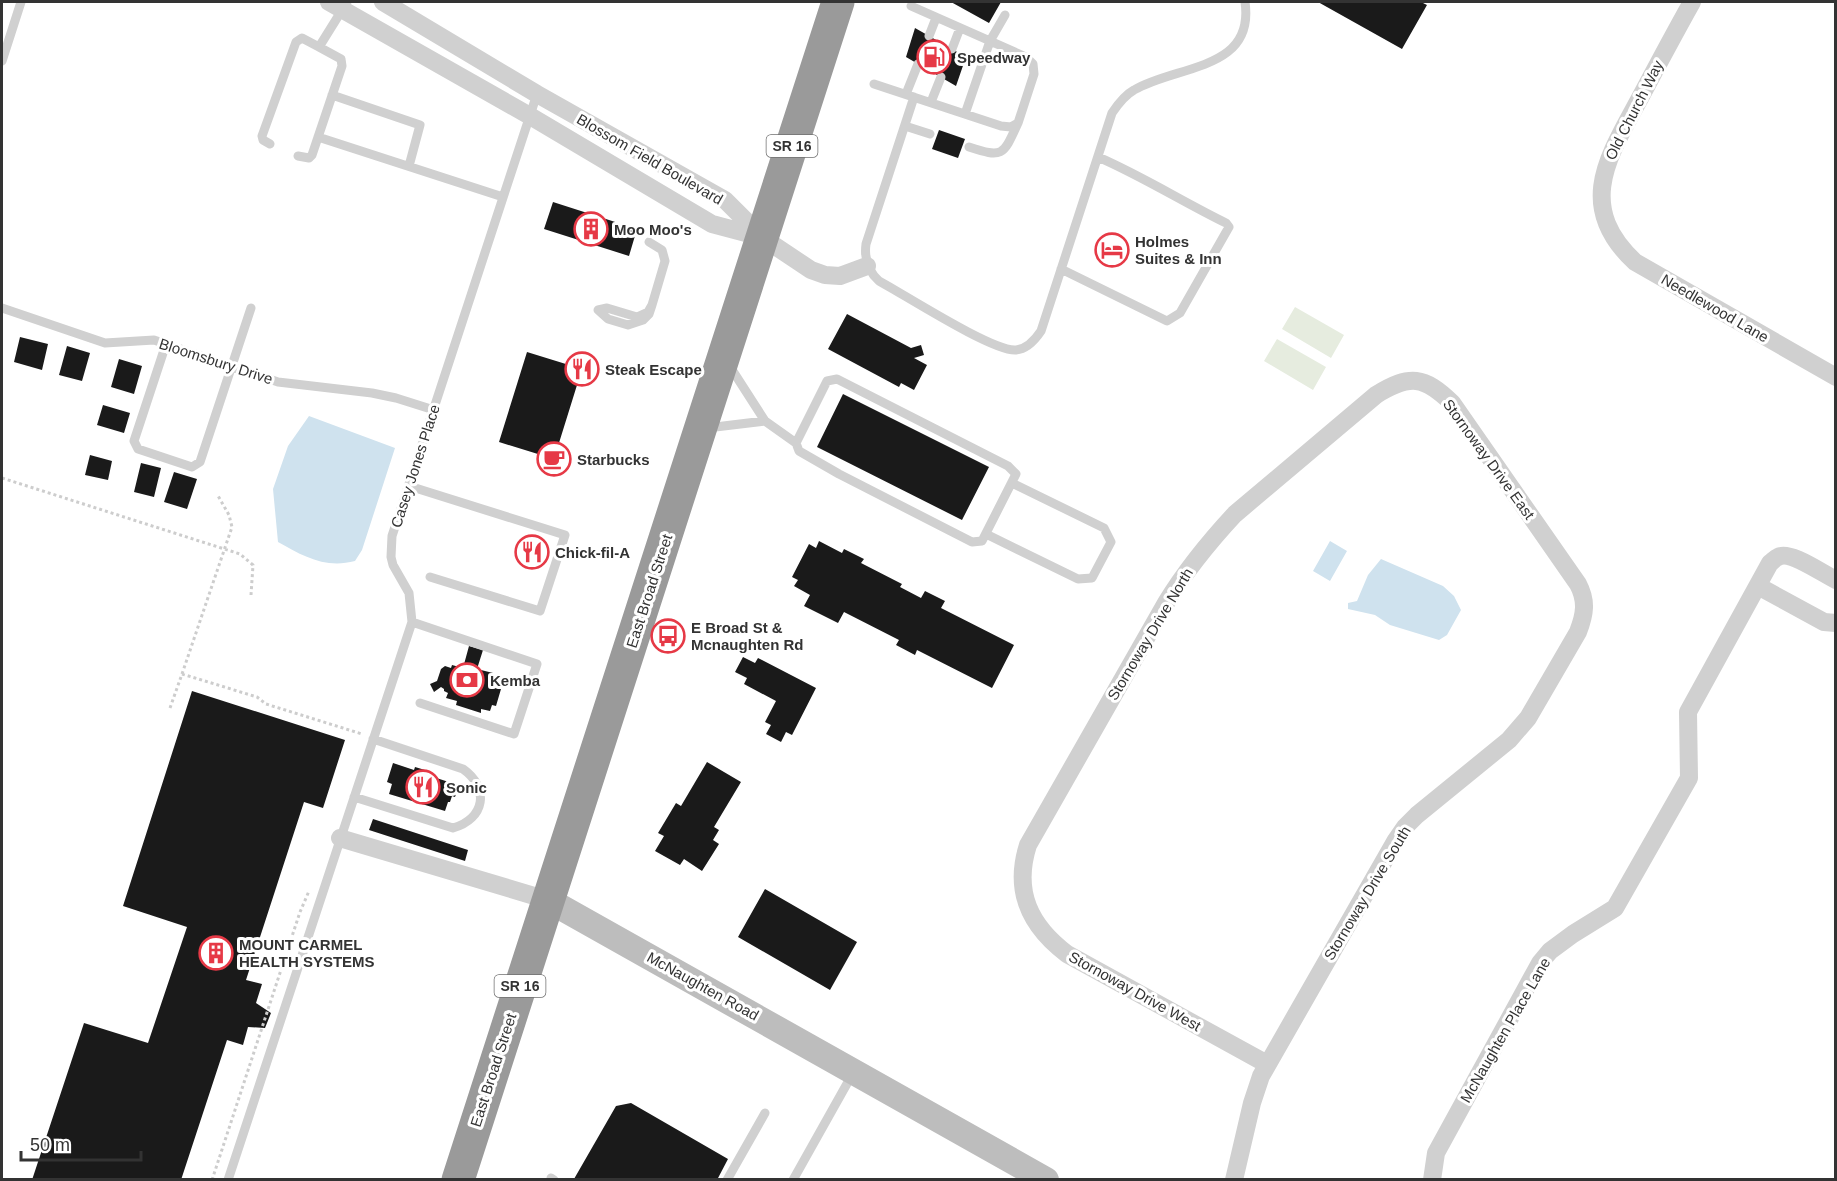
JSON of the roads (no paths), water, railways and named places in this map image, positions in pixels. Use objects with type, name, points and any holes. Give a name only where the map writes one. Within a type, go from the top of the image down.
[{"type":"highway","name":"East Broad Street","points":[[458,1179],[838,2]]},
{"type":"street","name":"Blossom Field Boulevard","points":[[382,2],[537,94],[725,200],[763,238]]},
{"type":"street","name":"Old Church Way","points":[[1607,226],[1601,188],[1610,152],[1692,2]]},
{"type":"street","name":"Blossom Field Boulevard","points":[[339,4],[712,224],[763,238]]},
{"type":"street","name":"Needlewood Lane","points":[[1607,226],[1624,251],[1635,262],[1836,377]]},
{"type":"street","points":[[763,238],[811,270],[825,275],[840,276],[867,266]]},
{"type":"street","name":"Stornoway Drive East","points":[[1376,395],[1394,384],[1408,381],[1425,383],[1436,388],[1452,403],[1578,584]]},
{"type":"street","name":"Stornoway Drive North","points":[[1025,897],[1022,863],[1028,845],[1180,580],[1203,549],[1235,514],[1376,395]]},
{"type":"street","name":"McNaughten Place Lane","points":[[1432,1179],[1436,1153],[1540,963],[1550,951],[1573,934],[1615,908],[1689,778],[1688,712],[1770,563],[1778,556],[1793,556],[1836,580]]},
{"type":"street","name":"Stornoway Drive South","points":[[1234,1179],[1252,1103],[1267,1064],[1405,827],[1500,749],[1528,718],[1578,632],[1584,616],[1585,603],[1578,584]]},
{"type":"street","points":[[1758,586],[1824,622],[1836,623]]},
{"type":"street","name":"McNaughten Road","points":[[340,838],[548,900],[1046,1179]]},
{"type":"street","name":"Stornoway Drive West","points":[[1025,897],[1040,930],[1067,954],[1267,1064]]},
{"type":"lane","points":[[2,61],[21,2]]},
{"type":"lane","points":[[918,64],[905,126],[866,244],[867,266],[873,275],[890,287],[991,345],[1015,351],[1023,349],[1034,341],[1041,331],[1112,113],[1118,103],[1132,90],[1222,58],[1234,48],[1245,25],[1245,2]]},
{"type":"lane","points":[[319,47],[339,4]]},
{"type":"lane","points":[[911,6],[1026,57],[1033,64],[1034,74],[1018,123],[1002,152],[993,154],[969,147]]},
{"type":"lane","points":[[965,114],[990,41],[1005,15]]},
{"type":"lane","points":[[929,36],[936,18]]},
{"type":"lane","points":[[952,49],[960,28]]},
{"type":"lane","points":[[270,144],[263,140],[262,136],[296,42],[302,38],[341,59],[343,63],[309,158],[298,156]]},
{"type":"lane","points":[[931,102],[941,77]]},
{"type":"lane","points":[[874,84],[1001,126],[1018,123]]},
{"type":"lane","name":"Casey Jones Place","points":[[228,1179],[412,622],[409,593],[391,557],[392,536],[537,94]]},
{"type":"lane","points":[[332,95],[420,125],[409,166]]},
{"type":"lane","points":[[905,126],[930,134]]},
{"type":"lane","points":[[318,137],[503,197]]},
{"type":"lane","points":[[1061,269],[1167,321],[1180,314],[1229,227],[1226,223],[1098,157]]},
{"type":"lane","points":[[598,310],[608,319],[628,325],[636,324],[649,314],[665,261],[662,250],[649,242]]},
{"type":"lane","name":"Bloomsbury Drive","points":[[2,308],[105,343],[147,339],[278,382],[372,393],[434,410]]},
{"type":"lane","points":[[166,344],[134,441],[138,449],[192,467],[198,465],[251,308]]},
{"type":"lane","points":[[724,358],[765,421],[796,443],[799,451],[972,542],[982,541],[1016,474],[1008,466],[837,379],[827,381],[796,443]]},
{"type":"lane","points":[[702,429],[765,421]]},
{"type":"lane","points":[[986,534],[1078,579],[1092,578],[1111,542],[1104,528],[1012,483]]},
{"type":"lane","points":[[409,486],[565,535],[540,611],[430,577]]},
{"type":"lane","points":[[412,622],[537,664],[514,734],[420,703]]},
{"type":"lane","points":[[354,796],[453,828],[465,825],[476,816],[482,795],[473,776],[464,769],[373,739]]},
{"type":"lane","points":[[793,1179],[855,1071]]},
{"type":"lane","points":[[727,1179],[765,1113]]},
{"type":"water","points":[[309,416],[395,448],[362,550],[355,561],[334,563],[315,560],[278,542],[273,489],[288,446]]},
{"type":"water","points":[[1330,541],[1347,551],[1330,581],[1313,571]]},
{"type":"water","points":[[1381,559],[1443,586],[1454,596],[1461,610],[1447,635],[1439,640],[1390,625],[1375,615],[1348,609],[1348,603],[1357,601],[1368,575]]},
{"type":"place","name":"Speedway","points":[[934,57]]},
{"type":"place","name":"Moo Moo's","points":[[591,229]]},
{"type":"place","name":"Holmes Suites & Inn","points":[[1112,250]]},
{"type":"place","name":"Steak Escape","points":[[582,369]]},
{"type":"place","name":"Starbucks","points":[[554,459]]},
{"type":"place","name":"Chick-fil-A","points":[[532,552]]},
{"type":"place","name":"E Broad St & Mcnaughten Rd","points":[[668,636]]},
{"type":"place","name":"Kemba","points":[[467,680]]},
{"type":"place","name":"Sonic","points":[[423,787]]},
{"type":"place","name":"MOUNT CARMEL HEALTH SYSTEMS","points":[[216,953]]}]
